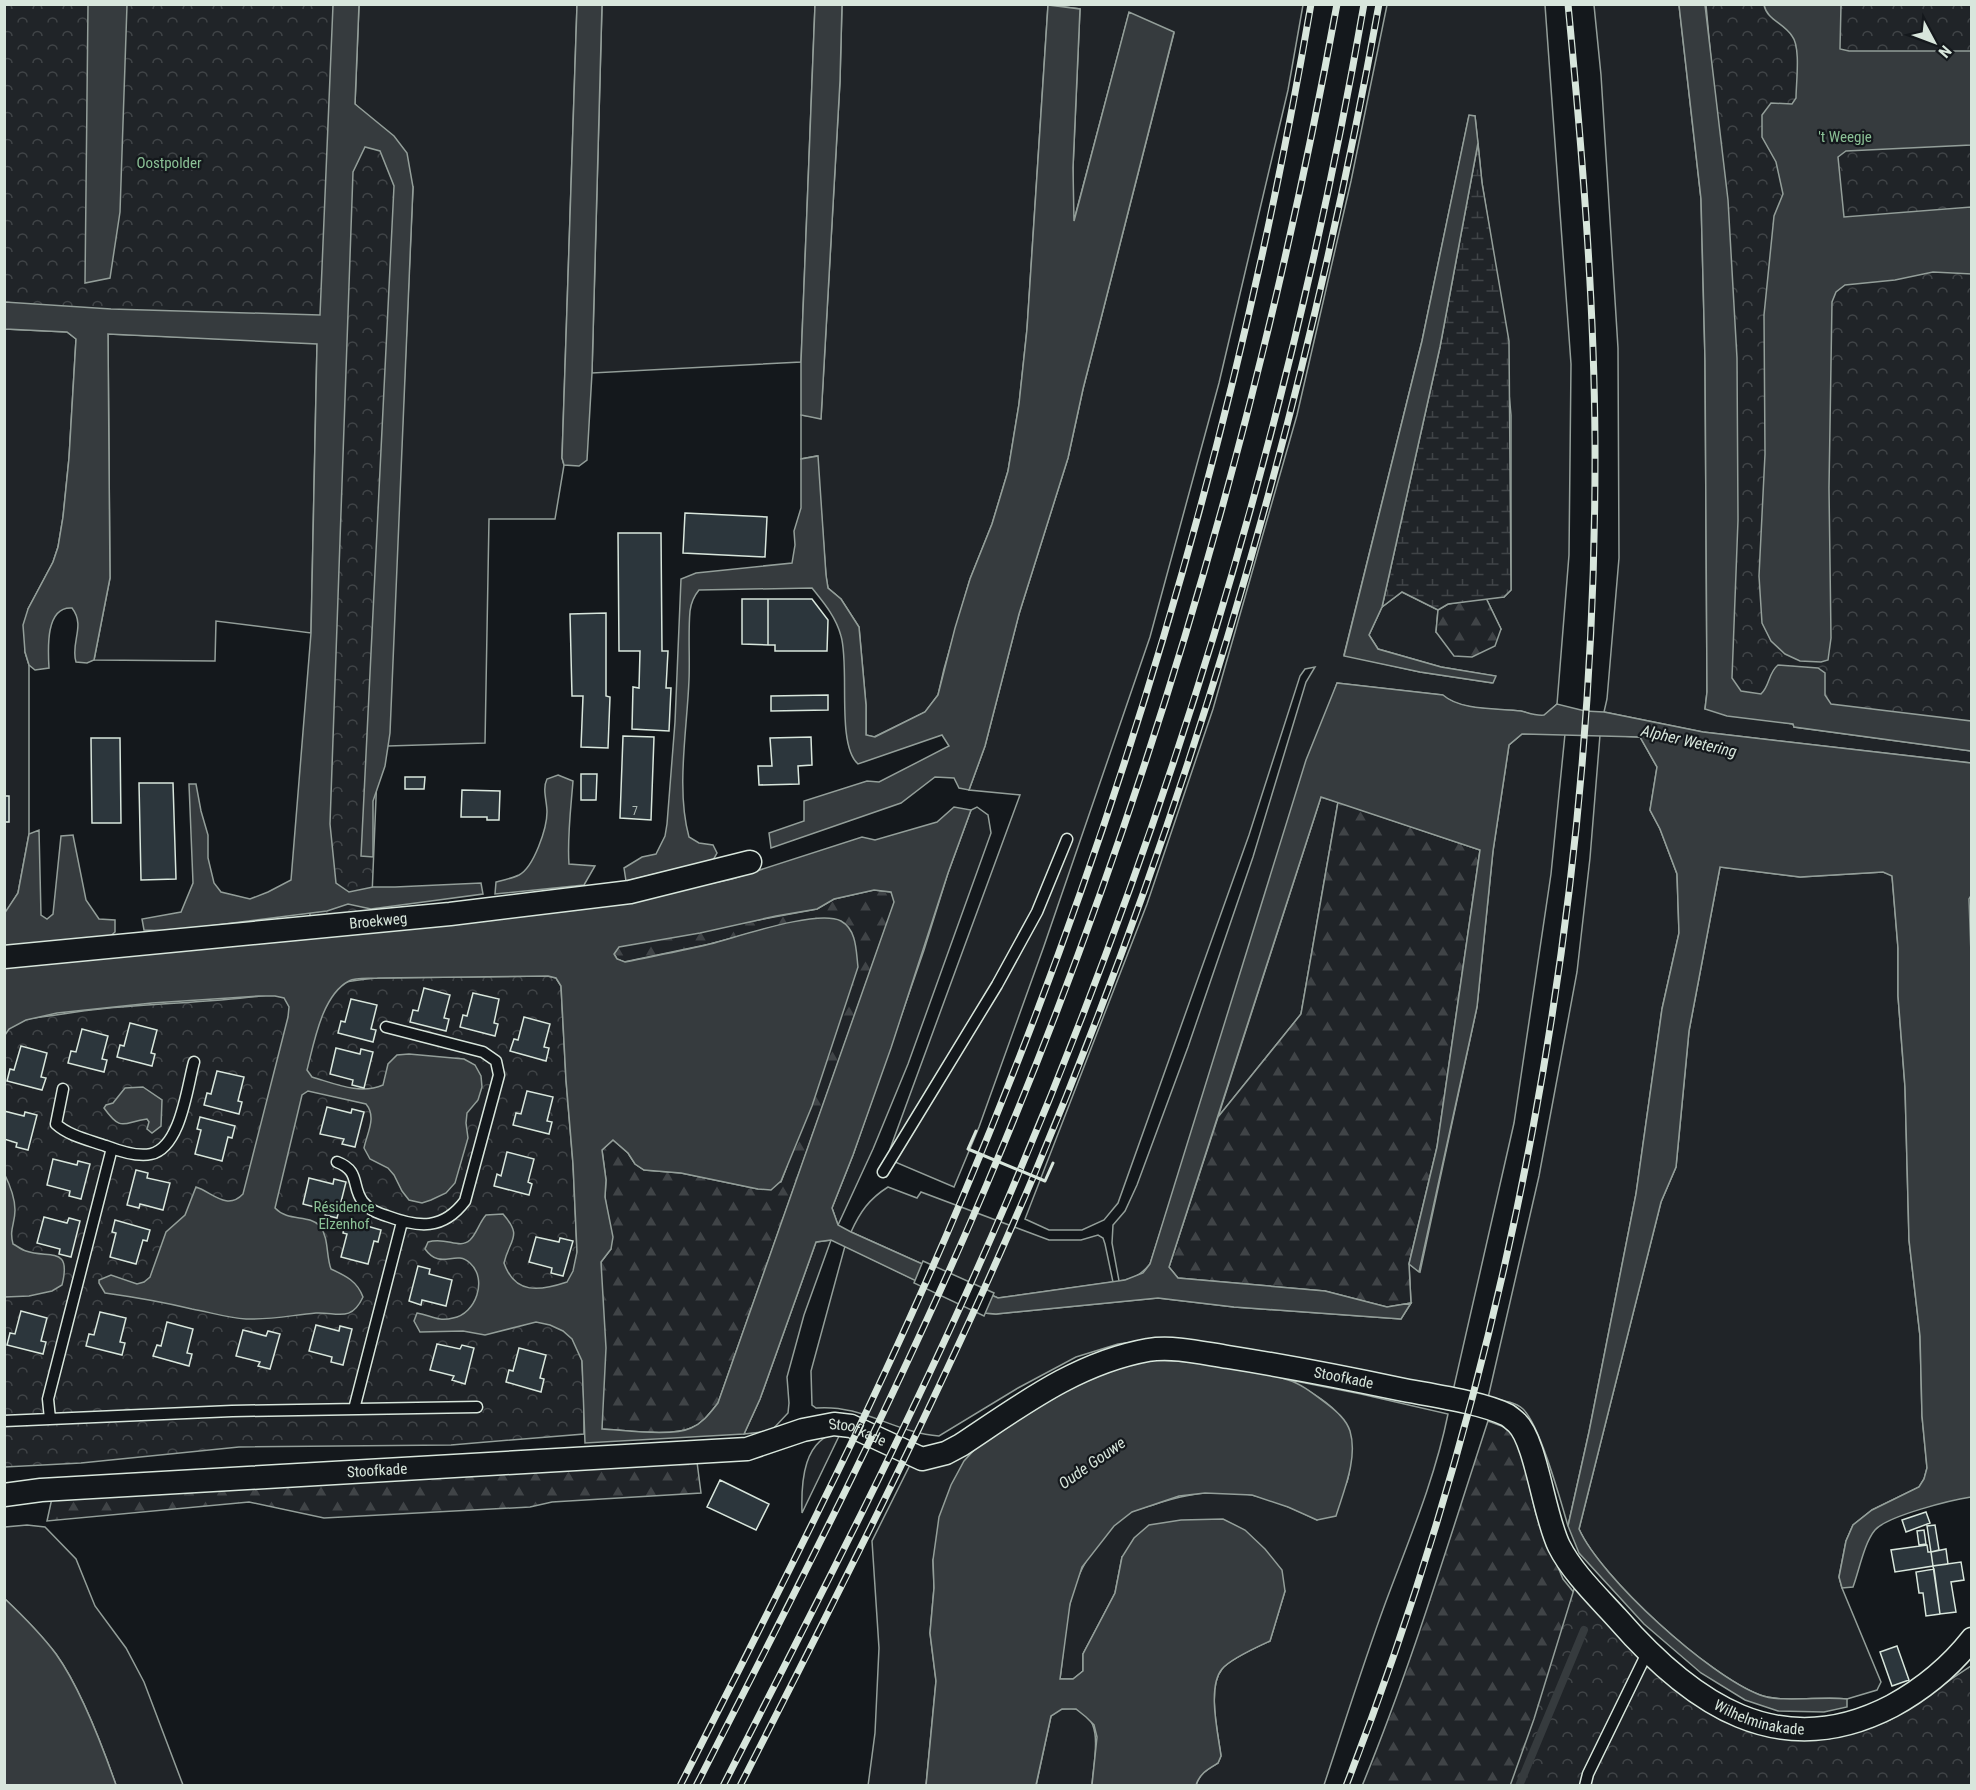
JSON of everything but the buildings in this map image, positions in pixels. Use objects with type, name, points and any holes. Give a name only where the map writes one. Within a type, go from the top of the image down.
[{"type":"street","name":"Broekweg","points":[[4,957],[450,914],[630,892],[750,862]]},
{"type":"street","name":"Stoofkade","points":[[4,1495],[53,1489],[747,1449],[803,1430],[834,1424],[851,1426],[922,1459],[946,1453],[962,1445],[1051,1386],[1094,1364],[1149,1350],[1173,1349],[1299,1369],[1437,1396],[1508,1416],[1520,1426],[1527,1439],[1548,1517],[1559,1547],[1573,1566]]},
{"type":"street","name":"Wilhelminakade","points":[[1573,1566],[1626,1629],[1699,1694],[1733,1714],[1765,1725],[1802,1730],[1827,1729],[1852,1724],[1879,1713],[1914,1694],[1959,1655],[1971,1639]]},
{"type":"lane","points":[[883,1172],[997,986],[1037,912],[1066,839]]},
{"type":"lane","points":[[337,1162],[346,1165],[354,1175],[362,1201],[372,1210],[402,1222],[436,1224],[455,1214],[465,1201],[499,1075],[496,1062],[483,1052],[386,1027]]},
{"type":"lane","points":[[63,1089],[56,1124],[63,1131],[112,1148],[139,1154],[152,1154],[174,1137],[194,1062]]},
{"type":"lane","points":[[50,1419],[48,1399],[112,1148]]},
{"type":"lane","points":[[354,1409],[402,1222]]},
{"type":"lane","points":[[4,1421],[232,1411],[477,1407]]},
{"type":"lane","points":[[1585,1785],[1588,1774],[1648,1650]]},
{"type":"green space","name":"Oostpolder","points":[[5,5],[342,5],[336,136],[398,154],[401,192],[370,944],[308,951],[341,327],[5,319]]},
{"type":"green space","points":[[359,5],[577,5],[562,458],[564,465],[555,519],[489,519],[485,743],[388,746],[413,187],[355,104]]},
{"type":"green space","points":[[602,5],[815,5],[801,362],[592,373]]},
{"type":"green space","points":[[842,5],[1048,5],[1027,329],[1019,404],[1008,471],[992,524],[970,579],[938,695],[925,712],[874,737],[866,735],[866,705],[859,627],[841,599],[828,588],[817,456],[801,459],[801,415],[821,418],[840,81]]},
{"type":"green space","points":[[1049,5],[1303,5],[1288,90],[1219,383],[1150,637],[1044,946],[979,1127],[954,1187],[895,1162],[890,1149],[1020,795],[969,790],[985,746],[1019,614],[1068,458],[1083,389],[1174,33],[1129,13],[1073,224],[1073,168],[1080,9]]},
{"type":"green space","points":[[1387,5],[1545,5],[1571,364],[1569,555],[1557,704],[1545,715],[1538,716],[1520,711],[1469,707],[1442,695],[1337,683],[1150,1264],[1136,1276],[1119,1281],[1112,1243],[1113,1225],[1125,1211],[1137,1185],[1188,1047],[1253,857],[1306,682],[1315,667],[1305,669],[1300,676],[1249,835],[1118,1203],[1104,1220],[1082,1230],[1049,1230],[1025,1219],[1147,904],[1213,709],[1297,415],[1351,181]],"holes":[[[1469,116],[1475,116],[1482,183],[1500,296],[1511,415],[1511,590],[1504,597],[1486,598],[1501,629],[1436,632],[1438,610],[1402,592],[1382,607],[1369,635],[1378,649],[1441,667],[1495,676],[1492,683],[1420,672],[1344,655],[1422,341]]]},
{"type":"green space","points":[[1594,5],[1679,5],[1701,199],[1705,360],[1707,692],[1705,709],[1793,724],[1794,727],[1971,751],[1971,763],[1703,732],[1604,712],[1619,558],[1618,348],[1601,75]]},
{"type":"green space","name":"'t Weegje","points":[[1706,5],[1971,5],[1971,740],[1726,710],[1723,193]]},
{"type":"green space","points":[[1478,143],[1482,183],[1509,341],[1511,590],[1504,597],[1448,604],[1438,610],[1402,592],[1382,607],[1440,347]]},
{"type":"green space","points":[[5,329],[67,332],[76,339],[69,458],[58,547],[53,562],[28,609],[25,652],[29,665],[29,834],[18,893],[5,914]]},
{"type":"green space","points":[[108,334],[317,343],[311,633],[216,621],[215,661],[94,660],[110,578]]},
{"type":"green space","points":[[1486,598],[1501,629],[1495,646],[1472,657],[1454,656],[1436,632],[1438,610],[1448,604]]},
{"type":"green space","points":[[1522,734],[1565,734],[1551,874],[1514,1123],[1453,1391],[1163,1338],[1118,1344],[1076,1357],[1018,1388],[939,1436],[908,1430],[848,1410],[816,1408],[812,1405],[811,1371],[845,1246],[983,1313],[996,1314],[1158,1298],[1234,1307],[1401,1319],[1411,1303],[1409,1264],[1420,1272],[1477,1007],[1493,851],[1509,745]]},
{"type":"green space","points":[[1600,735],[1640,737],[1657,767],[1650,810],[1660,829],[1677,874],[1679,933],[1662,1009],[1636,1194],[1568,1526],[1549,1464],[1530,1418],[1523,1409],[1515,1404],[1488,1398],[1539,1176],[1577,972],[1590,858]]},
{"type":"green space","points":[[1321,797],[1338,802],[1301,1014],[1218,1117]]},
{"type":"green space","points":[[1338,802],[1480,850],[1437,1147],[1409,1264],[1411,1303],[1387,1307],[1325,1291],[1178,1278],[1169,1267],[1218,1117],[1301,1014]]},
{"type":"green space","points":[[977,807],[988,815],[991,833],[908,1064],[838,1225],[832,1208],[853,1155],[924,950],[948,873],[971,810]]},
{"type":"green space","points":[[1720,867],[1800,877],[1883,872],[1892,875],[1905,1087],[1909,1240],[1920,1336],[1922,1416],[1927,1468],[1919,1487],[1872,1510],[1853,1525],[1846,1541],[1839,1577],[1881,1682],[1877,1690],[1847,1699],[1779,1699],[1760,1695],[1738,1684],[1686,1647],[1632,1598],[1609,1573],[1579,1529],[1661,1202],[1676,1167],[1689,1031]]},
{"type":"green space","points":[[874,890],[891,892],[895,901],[718,1403],[699,1423],[683,1431],[660,1433],[602,1429],[601,1262],[611,1249],[602,1150],[613,1140],[628,1153],[635,1164],[644,1170],[681,1173],[758,1189],[781,1182],[787,1166],[781,925],[710,944],[624,962],[617,959],[614,954],[619,946],[817,909],[834,899]]},
{"type":"green space","name":"Résidence Elzenhof","points":[[548,976],[556,978],[561,986],[573,1164],[584,1434],[451,1445],[239,1447],[81,1463],[5,1467],[5,1020],[120,1007],[240,998],[378,978]]},
{"type":"green space","points":[[888,1187],[917,1198],[921,1192],[1049,1240],[1081,1240],[1098,1235],[1103,1238],[1105,1244],[1113,1282],[998,1298],[851,1232],[866,1206]]},
{"type":"green space","points":[[831,1240],[804,1315],[787,1377],[788,1413],[771,1431],[744,1434],[760,1399],[816,1242]]},
{"type":"green space","points":[[1290,1380],[1448,1414],[1443,1438],[1412,1534],[1377,1627],[1324,1785],[1196,1785],[1202,1774],[1218,1763],[1221,1756],[1214,1698],[1218,1677],[1222,1669],[1231,1661],[1270,1641],[1285,1591],[1122,1557],[1115,1593],[1083,1654],[1083,1671],[1073,1679],[1060,1679],[1069,1607],[1077,1580],[1092,1551],[1117,1523],[1136,1510],[1190,1495],[1227,1492],[1269,1500],[1317,1520],[1337,1498],[1347,1482],[1352,1449],[1350,1435],[1345,1423],[1328,1404]]},
{"type":"green space","points":[[1488,1421],[1507,1428],[1515,1435],[1522,1454],[1536,1514],[1563,1579],[1580,1600],[1517,1785],[1362,1786],[1413,1650]]},
{"type":"green space","points":[[841,1432],[802,1513],[804,1475],[812,1452],[819,1442]]},
{"type":"green space","points":[[988,1435],[933,1560],[934,1588],[930,1633],[936,1681],[926,1785],[868,1786],[875,1733],[879,1648],[872,1541],[915,1455]]},
{"type":"green space","points":[[697,1462],[701,1493],[552,1502],[530,1507],[324,1518],[249,1502],[47,1521],[52,1498]]},
{"type":"green space","points":[[27,1525],[45,1527],[76,1559],[95,1606],[126,1648],[144,1682],[183,1785],[116,1785],[90,1718],[65,1668],[44,1639],[5,1599],[5,1527]]},
{"type":"green space","points":[[1575,1586],[1690,1691],[1829,1739],[1890,1720],[1971,1666],[1971,1785],[1510,1786],[1534,1719]]},
{"type":"green space","points":[[1061,1709],[1076,1709],[1085,1714],[1095,1731],[1092,1785],[1036,1786],[1051,1716]]},
{"type":"water","points":[[88,5],[127,5],[120,212],[110,278],[85,283]]},
{"type":"water","points":[[333,5],[359,5],[355,104],[394,136],[407,153],[413,187],[390,733],[385,766],[373,801],[373,857],[361,856],[394,186],[380,151],[365,147],[353,172],[330,824],[336,883],[349,892],[373,887],[481,883],[483,894],[371,909],[348,904],[327,911],[170,931],[144,930],[142,919],[181,912],[193,883],[189,784],[196,784],[208,835],[208,858],[214,883],[221,892],[250,899],[291,880],[311,633],[317,344],[108,334],[110,578],[94,660],[87,663],[76,662],[78,621],[72,608],[63,609],[57,614],[50,630],[49,668],[35,670],[29,665],[25,652],[23,625],[28,609],[53,562],[58,547],[69,458],[76,339],[67,332],[5,329],[5,302],[111,309],[320,315]]},
{"type":"water","points":[[577,5],[602,5],[592,373],[587,460],[579,466],[564,465],[562,458]]},
{"type":"water","points":[[815,5],[842,5],[840,81],[821,419],[801,415],[801,362]]},
{"type":"water","points":[[1048,5],[1080,9],[1073,168],[1074,221],[1129,12],[1174,32],[1083,389],[1068,458],[1019,614],[985,746],[969,790],[959,788],[954,778],[935,777],[901,803],[771,848],[769,833],[804,821],[804,801],[867,781],[879,782],[949,746],[942,735],[858,764],[851,754],[847,740],[841,636],[833,616],[812,588],[699,590],[690,611],[683,800],[689,837],[699,843],[713,845],[717,853],[713,860],[626,881],[624,868],[642,857],[656,854],[665,836],[675,722],[681,579],[696,573],[792,563],[795,545],[794,531],[801,508],[801,459],[818,456],[828,588],[841,599],[859,627],[866,705],[866,735],[875,737],[925,712],[938,695],[970,579],[992,524],[1008,471],[1019,404],[1027,329]]},
{"type":"water","points":[[1679,5],[1705,5],[1728,200],[1737,358],[1738,520],[1732,678],[1741,691],[1761,694],[1778,665],[1818,668],[1825,673],[1825,695],[1831,704],[1971,721],[1971,751],[1794,727],[1793,724],[1727,716],[1705,709],[1707,692],[1705,360],[1701,199]]},
{"type":"water","points":[[1764,5],[1841,5],[1840,49],[1849,51],[1971,51],[1971,145],[1846,151],[1838,157],[1844,217],[1971,207],[1972,274],[1933,272],[1895,280],[1845,285],[1836,292],[1832,302],[1829,488],[1831,638],[1828,660],[1821,662],[1800,661],[1785,654],[1771,641],[1762,623],[1759,576],[1765,454],[1764,315],[1774,216],[1783,194],[1776,162],[1762,137],[1762,115],[1771,103],[1792,104],[1796,98],[1797,66],[1795,41],[1785,28],[1772,18]]},
{"type":"water","points":[[1469,115],[1475,116],[1478,143],[1440,347],[1382,607],[1369,635],[1378,649],[1441,667],[1496,676],[1493,683],[1420,672],[1344,656],[1422,341]]},
{"type":"water","name":"Alpher Wetering","points":[[1337,683],[1443,695],[1460,704],[1480,708],[1544,715],[1557,704],[1703,732],[1971,763],[1972,894],[1969,899],[1972,982],[1971,1497],[1920,1509],[1882,1525],[1875,1530],[1868,1542],[1853,1587],[1842,1588],[1839,1577],[1846,1541],[1853,1525],[1872,1510],[1919,1487],[1927,1468],[1922,1416],[1920,1336],[1909,1240],[1905,1087],[1892,876],[1883,872],[1800,877],[1720,867],[1689,1031],[1676,1167],[1661,1202],[1579,1529],[1609,1573],[1632,1598],[1713,1668],[1760,1695],[1779,1699],[1847,1699],[1847,1707],[1824,1712],[1778,1711],[1745,1700],[1701,1673],[1644,1624],[1579,1553],[1568,1526],[1636,1194],[1662,1009],[1679,933],[1677,874],[1660,829],[1650,810],[1657,767],[1640,737],[1522,734],[1509,745],[1493,851],[1477,1007],[1419,1272],[1409,1264],[1437,1147],[1480,850],[1321,797],[1169,1267],[1178,1278],[1325,1291],[1387,1307],[1411,1303],[1401,1319],[1234,1307],[1158,1298],[996,1314],[983,1313],[831,1240],[816,1242],[760,1399],[744,1434],[585,1443],[582,1361],[572,1339],[563,1331],[536,1322],[485,1335],[463,1331],[420,1332],[414,1321],[417,1313],[438,1319],[453,1318],[468,1310],[473,1303],[479,1286],[475,1270],[470,1263],[459,1258],[437,1258],[425,1249],[428,1242],[466,1243],[486,1215],[503,1214],[512,1228],[513,1238],[504,1263],[515,1281],[530,1288],[547,1287],[567,1282],[573,1271],[577,1252],[573,1164],[561,986],[556,978],[548,976],[359,979],[349,981],[332,997],[320,1021],[307,1070],[312,1077],[357,1089],[374,1088],[383,1085],[388,1064],[397,1055],[409,1054],[464,1059],[475,1065],[481,1076],[482,1087],[478,1100],[467,1113],[468,1138],[455,1183],[446,1193],[422,1203],[409,1200],[388,1168],[370,1159],[364,1148],[371,1120],[366,1104],[308,1091],[302,1095],[275,1208],[286,1215],[310,1220],[320,1226],[325,1236],[331,1269],[354,1283],[363,1297],[354,1310],[343,1314],[316,1313],[246,1319],[105,1293],[99,1283],[99,1280],[111,1275],[137,1284],[150,1277],[166,1232],[185,1215],[196,1187],[225,1201],[237,1199],[243,1194],[288,1017],[289,1007],[284,998],[259,996],[152,1003],[57,1013],[26,1020],[9,1029],[5,1035],[5,967],[661,894],[732,879],[862,837],[875,840],[937,822],[954,807],[971,810],[891,1048],[832,1208],[838,1225],[998,1298],[1125,1280],[1143,1273],[1150,1264],[1306,760]],"holes":[[[874,890],[891,892],[894,902],[718,1403],[699,1423],[683,1431],[660,1433],[602,1429],[606,1348],[601,1262],[611,1249],[613,1237],[605,1197],[606,1180],[602,1150],[613,1140],[628,1153],[635,1164],[644,1170],[681,1173],[771,1190],[781,1181],[812,1106],[858,967],[853,935],[841,921],[830,918],[796,921],[699,947],[625,962],[617,959],[614,954],[619,947],[817,909],[834,899]]]},
{"type":"water","points":[[558,775],[573,781],[569,864],[595,866],[584,885],[495,894],[496,882],[519,875],[530,864],[542,837],[546,819],[547,779]]},
{"type":"water","points":[[39,830],[41,915],[47,919],[53,914],[61,836],[73,835],[86,900],[99,919],[115,920],[115,932],[108,938],[5,946],[4,914],[18,893],[29,834]]},
{"type":"water","points":[[143,1087],[162,1100],[161,1126],[152,1133],[147,1129],[149,1122],[147,1119],[119,1123],[104,1108],[113,1103],[125,1088]]},
{"type":"water","points":[[4,1173],[15,1205],[13,1244],[26,1251],[56,1256],[64,1264],[62,1285],[52,1291],[29,1296],[5,1297]]},
{"type":"water","name":"Oude Gouwe","points":[[1152,1360],[1238,1368],[1293,1382],[1313,1394],[1340,1416],[1350,1431],[1352,1441],[1349,1474],[1336,1516],[1317,1520],[1252,1495],[1205,1493],[1179,1496],[1132,1512],[1114,1526],[1082,1567],[1070,1604],[1060,1679],[1073,1679],[1083,1671],[1083,1654],[1115,1593],[1122,1557],[1134,1538],[1149,1525],[1181,1520],[1223,1519],[1245,1530],[1282,1570],[1285,1591],[1270,1641],[1231,1661],[1222,1669],[1218,1677],[1214,1698],[1221,1756],[1218,1763],[1202,1774],[1196,1785],[1092,1785],[1097,1737],[1094,1725],[1076,1709],[1062,1709],[1051,1716],[1036,1785],[926,1786],[936,1681],[930,1633],[934,1588],[933,1560],[939,1517],[951,1485],[964,1461],[988,1435],[1024,1411],[1113,1368]]},
{"type":"water","points":[[5,1599],[44,1639],[65,1668],[90,1718],[116,1785],[5,1785]]},
{"type":"pier","points":[[923,1261],[994,1293],[984,1316],[914,1283]]},
{"type":"waterway","points":[[1519,1786],[1584,1630]]},
{"type":"railway","points":[[680,1786],[826,1496],[929,1276],[1020,1056],[1074,910],[1124,762],[1170,613],[1212,462],[1250,310],[1283,157],[1311,4]]},
{"type":"railway","points":[[696,1786],[884,1412],[954,1261],[1045,1041],[1099,897],[1149,751],[1195,604],[1236,455],[1274,306],[1337,4]]},
{"type":"railway","points":[[723,1786],[870,1496],[941,1349],[1007,1201],[1067,1056],[1122,910],[1173,762],[1220,613],[1263,462],[1301,311],[1335,158],[1364,4]]},
{"type":"railway","points":[[740,1786],[893,1483],[1000,1253],[1091,1033],[1144,890],[1194,745],[1239,599],[1280,452],[1317,304],[1350,154],[1379,4]]},
{"type":"railway","points":[[1346,1786],[1404,1624],[1455,1460],[1498,1293],[1534,1125],[1561,955],[1580,784],[1592,613],[1595,441],[1586,222],[1568,4]]},
{"type":"wall","points":[[976,1131],[968,1149],[1045,1181],[1053,1163]]}]
